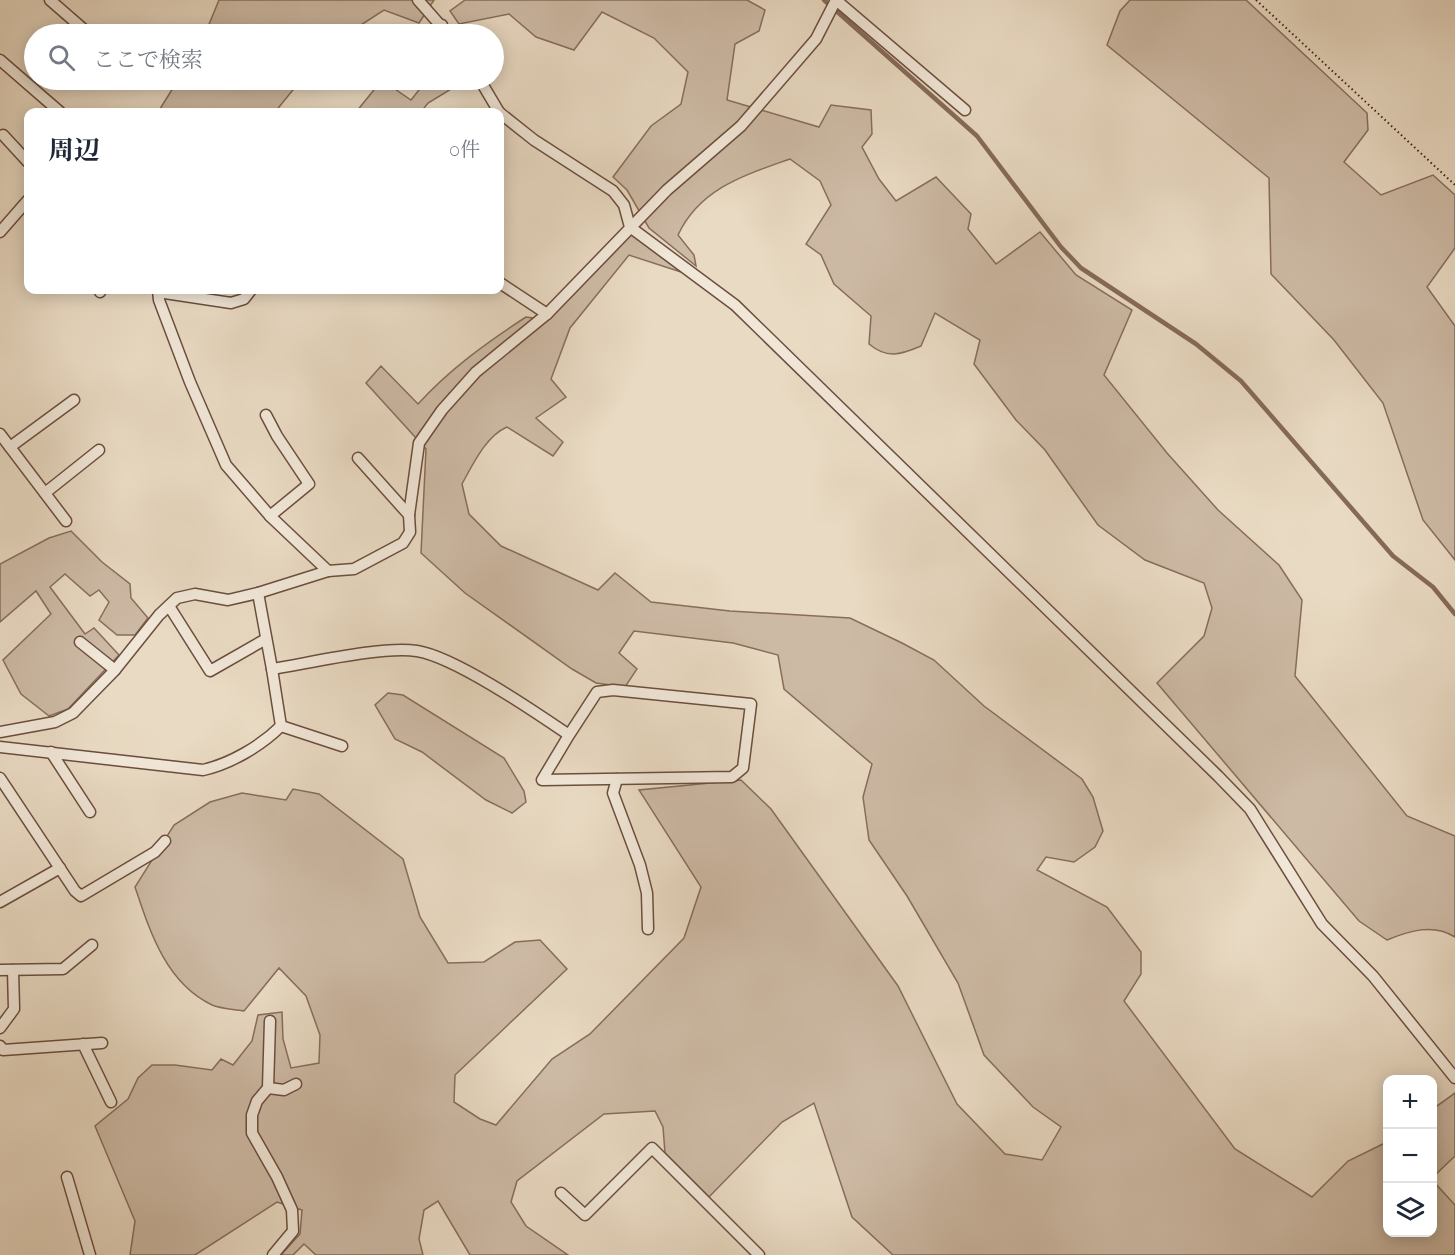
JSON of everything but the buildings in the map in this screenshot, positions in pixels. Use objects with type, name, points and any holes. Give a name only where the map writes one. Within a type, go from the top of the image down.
[{"type":"street","points":[[50,0],[78,24]]},
{"type":"street","points":[[418,0],[441,24]]},
{"type":"street","points":[[0,732],[55,722],[74,713],[115,670],[177,598],[195,594],[228,600],[258,593],[328,571],[354,569],[403,543],[410,532],[409,515],[419,443],[436,418],[476,372],[547,314],[630,227],[741,126],[816,39],[834,3],[965,110]]},
{"type":"street","points":[[0,60],[24,81]]},
{"type":"street","points":[[35,90],[55,108]]},
{"type":"street","points":[[486,90],[496,108]]},
{"type":"street","points":[[504,117],[534,140],[614,191],[624,205],[630,227],[735,305],[1218,776],[1250,809],[1322,924],[1373,976],[1455,1078]]},
{"type":"street","points":[[3,135],[24,158]]},
{"type":"street","points":[[0,232],[24,205]]},
{"type":"street","points":[[504,286],[547,314]]},
{"type":"street","points":[[159,294],[190,382],[226,465],[270,516],[328,571]]},
{"type":"street","points":[[176,294],[231,303],[244,299],[248,294]]},
{"type":"street","points":[[10,447],[74,400]]},
{"type":"street","points":[[266,415],[309,484],[270,516]]},
{"type":"street","points":[[0,434],[66,521]]},
{"type":"street","points":[[45,493],[99,450]]},
{"type":"street","points":[[358,458],[409,515]]},
{"type":"street","points":[[258,593],[281,726]]},
{"type":"street","points":[[169,606],[210,671],[266,639]]},
{"type":"street","points":[[80,642],[115,670]]},
{"type":"street","points":[[272,669],[397,650],[418,651],[446,662],[527,707],[569,735]]},
{"type":"street","points":[[613,690],[751,704],[743,768],[732,777],[543,780],[569,735],[597,692],[613,690]]},
{"type":"street","points":[[281,726],[342,746]]},
{"type":"street","points":[[0,747],[203,770],[221,766],[272,735],[281,726]]},
{"type":"street","points":[[51,752],[90,812]]},
{"type":"street","points":[[0,778],[81,896],[155,852],[165,841]]},
{"type":"street","points":[[617,779],[613,793],[640,865],[647,893],[648,929]]},
{"type":"street","points":[[0,902],[60,868]]},
{"type":"street","points":[[0,970],[63,969],[92,945]]},
{"type":"street","points":[[0,1028],[14,1009],[13,970]]},
{"type":"street","points":[[270,1021],[268,1088],[257,1101],[252,1115],[252,1133],[277,1177],[292,1210],[293,1231],[273,1255]]},
{"type":"street","points":[[0,1047],[3,1050],[102,1043]]},
{"type":"street","points":[[83,1044],[111,1102]]},
{"type":"street","points":[[268,1088],[284,1090],[296,1084]]},
{"type":"street","points":[[561,1192],[585,1215],[652,1148],[759,1255]]},
{"type":"street","points":[[67,1177],[90,1255]]},
{"type":"path","points":[[1256,0],[1455,184]]},
{"type":"shaded area","points":[[219,0],[434,0],[419,23],[384,10],[362,24],[209,24]]},
{"type":"shaded area","points":[[465,0],[747,0],[765,10],[759,31],[735,44],[727,100],[819,127],[831,105],[871,110],[872,134],[862,147],[879,179],[896,201],[936,177],[971,214],[968,229],[996,264],[1040,232],[1076,275],[1132,310],[1104,375],[1167,453],[1218,510],[1279,565],[1302,600],[1295,676],[1407,816],[1455,836],[1455,937],[1430,929],[1412,931],[1387,940],[1359,921],[1157,683],[1204,636],[1212,608],[1204,583],[1145,560],[1098,525],[1045,450],[1016,420],[974,364],[980,340],[935,313],[921,346],[907,352],[888,354],[869,344],[871,316],[834,284],[821,255],[806,244],[831,205],[820,181],[790,159],[725,185],[698,206],[678,235],[694,255],[696,266],[649,228],[627,190],[613,177],[651,126],[681,104],[688,72],[654,38],[602,12],[574,50],[536,37],[509,14],[459,24],[450,11]]},
{"type":"shaded area","points":[[1130,0],[1246,0],[1367,113],[1368,130],[1344,162],[1381,195],[1433,175],[1455,195],[1455,248],[1427,287],[1455,326],[1455,560],[1423,520],[1383,403],[1334,340],[1271,274],[1269,178],[1107,45],[1120,11]]},
{"type":"shaded area","points":[[172,90],[293,90],[278,108],[160,108]]},
{"type":"shaded area","points":[[374,90],[396,90],[411,100],[419,90],[449,90],[428,103],[424,108],[359,108]]},
{"type":"shaded area","points":[[631,234],[681,272],[629,255],[570,328],[551,379],[566,397],[536,418],[563,442],[553,456],[507,427],[499,431],[481,451],[462,484],[469,514],[501,546],[598,590],[615,573],[651,602],[730,611],[850,618],[934,660],[984,706],[1082,779],[1093,797],[1103,831],[1095,847],[1074,862],[1046,857],[1037,870],[1107,907],[1141,952],[1141,974],[1124,1001],[1235,1149],[1312,1197],[1348,1161],[1383,1144],[1383,1237],[1437,1237],[1437,1185],[1455,1205],[1455,1255],[893,1255],[852,1217],[814,1103],[782,1122],[709,1197],[665,1153],[663,1127],[655,1111],[604,1114],[517,1181],[511,1202],[526,1226],[568,1255],[470,1255],[438,1201],[424,1210],[419,1239],[423,1255],[316,1255],[304,1244],[293,1255],[281,1255],[300,1234],[302,1210],[277,1202],[195,1255],[130,1255],[135,1221],[95,1126],[128,1099],[138,1078],[152,1065],[175,1065],[212,1070],[221,1059],[233,1065],[252,1041],[258,1015],[282,1012],[283,1039],[291,1068],[319,1063],[320,1035],[306,996],[279,968],[244,1011],[212,1005],[183,984],[171,970],[154,938],[135,887],[174,825],[210,802],[242,793],[286,800],[293,789],[319,794],[403,859],[420,917],[448,963],[484,962],[515,942],[540,940],[567,969],[455,1075],[454,1102],[480,1119],[496,1125],[552,1059],[590,1034],[684,938],[701,887],[639,790],[741,780],[771,809],[898,986],[957,1104],[1005,1154],[1042,1160],[1061,1127],[1033,1107],[984,1055],[958,983],[907,896],[869,840],[863,797],[872,764],[784,689],[778,655],[733,643],[634,631],[619,653],[637,669],[625,687],[596,683],[572,669],[465,593],[421,553],[426,449],[366,383],[381,366],[418,404],[469,357],[526,317],[548,320]]},
{"type":"shaded area","points":[[71,531],[102,562],[130,584],[131,598],[148,618],[135,635],[117,635],[99,620],[109,602],[99,590],[90,596],[65,574],[50,587],[85,634],[94,628],[119,655],[68,709],[49,716],[21,694],[3,660],[51,614],[36,591],[0,622],[0,564],[49,538]]},
{"type":"shaded area","points":[[388,693],[403,695],[504,758],[524,791],[526,802],[512,813],[486,800],[422,752],[395,739],[375,705]]},
{"type":"shaded area","points":[[1455,1093],[1455,1156],[1437,1173],[1437,1129],[1437,1106]]},
{"type":"waterway","points":[[824,0],[977,136],[1061,247],[1081,268],[1196,344],[1241,381],[1393,556],[1433,587],[1455,614]]}]
